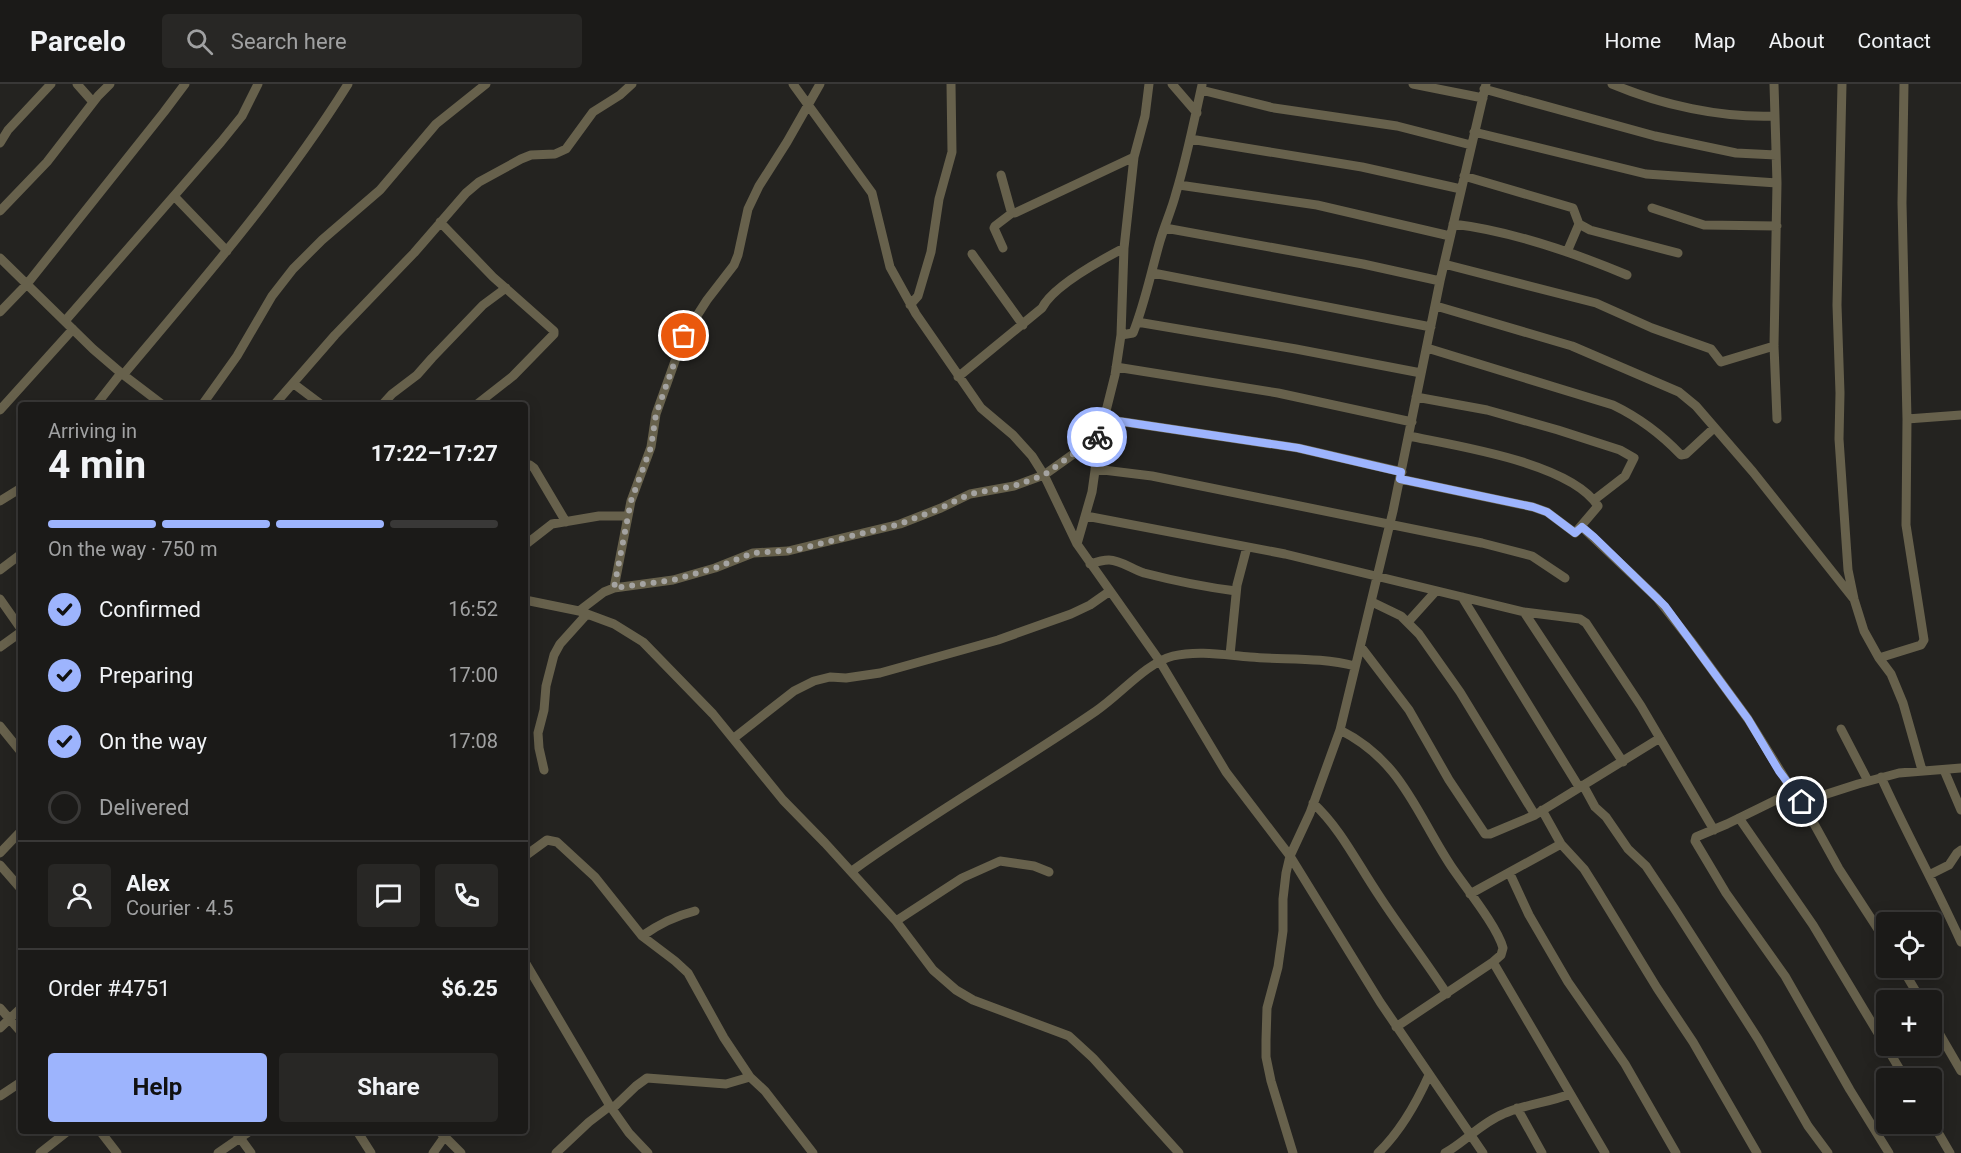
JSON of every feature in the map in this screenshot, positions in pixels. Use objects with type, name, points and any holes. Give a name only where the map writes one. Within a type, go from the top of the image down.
[{"type":"street","points":[[0,143],[51,84]]},
{"type":"street","points":[[77,84],[93,102]]},
{"type":"street","points":[[0,211],[47,162],[93,102],[110,84]]},
{"type":"street","points":[[0,312],[27,284],[185,84]]},
{"type":"street","points":[[65,321],[235,126],[258,84]]},
{"type":"street","points":[[99,402],[227,251],[303,152],[348,84]]},
{"type":"street","points":[[204,402],[237,356],[272,296],[293,268],[380,190],[436,124],[486,84]]},
{"type":"street","points":[[277,402],[335,335],[414,253],[466,193],[479,182],[531,155],[555,154],[566,149],[593,112],[620,95],[632,84]]},
{"type":"street","points":[[793,84],[872,193],[890,267],[910,305],[981,408],[1020,441],[1044,475],[1077,544],[1160,660],[1226,772],[1290,856],[1396,1027],[1483,1153]]},
{"type":"street","points":[[614,588],[627,516],[637,480],[651,447],[656,414],[684,336],[707,300],[734,265],[748,209],[759,186],[820,84]]},
{"type":"street","points":[[910,305],[918,296],[932,252],[939,199],[951,152],[951,84]]},
{"type":"street","points":[[1077,544],[1086,516],[1100,435],[1116,367],[1121,335],[1124,248],[1134,157],[1145,116],[1149,84]]},
{"type":"street","points":[[1172,84],[1197,113]]},
{"type":"street","points":[[1413,84],[1484,90],[1654,136],[1736,153],[1776,155]]},
{"type":"street","points":[[1612,84],[1633,92],[1717,114],[1747,117],[1775,116]]},
{"type":"street","points":[[1774,84],[1777,183],[1774,346],[1777,419]]},
{"type":"street","points":[[1842,84],[1837,306],[1840,383],[1839,439],[1848,570],[1864,631],[1891,674],[1903,703],[1922,770]]},
{"type":"street","points":[[1879,658],[1921,645],[1924,640],[1906,525],[1907,419],[1902,203],[1904,84]]},
{"type":"street","points":[[1121,335],[1133,333],[1153,273],[1159,243],[1179,185],[1201,87],[1274,108],[1406,128],[1471,145]]},
{"type":"street","points":[[1293,1153],[1268,1070],[1265,1026],[1281,951],[1282,899],[1290,856],[1313,803],[1340,730],[1361,647],[1401,476],[1452,224],[1484,90]]},
{"type":"street","points":[[1474,132],[1646,174],[1777,183]]},
{"type":"street","points":[[1190,139],[1362,167],[1461,189]]},
{"type":"street","points":[[1003,248],[994,228],[1012,213],[1032,206],[1134,157]]},
{"type":"street","points":[[1001,175],[1012,213]]},
{"type":"street","points":[[1464,176],[1570,206],[1575,210],[1579,224],[1567,252]]},
{"type":"street","points":[[1179,185],[1317,205],[1450,236]]},
{"type":"street","points":[[174,197],[227,251]]},
{"type":"street","points":[[1652,208],[1704,225],[1777,226]]},
{"type":"street","points":[[440,222],[506,288],[553,329],[554,334],[513,376],[480,402]]},
{"type":"street","points":[[1452,224],[1494,230],[1567,252],[1627,275]]},
{"type":"street","points":[[1579,224],[1590,230],[1678,253]]},
{"type":"street","points":[[1165,228],[1363,264],[1440,281]]},
{"type":"street","points":[[958,376],[1042,308],[1058,289],[1124,248]]},
{"type":"street","points":[[972,254],[1023,324]]},
{"type":"street","points":[[0,258],[122,374],[159,402]]},
{"type":"street","points":[[1444,264],[1574,296],[1614,309],[1652,328],[1711,349],[1721,362],[1774,346]]},
{"type":"street","points":[[1153,273],[1431,327]]},
{"type":"street","points":[[385,402],[417,375],[468,319],[506,288]]},
{"type":"street","points":[[1436,306],[1572,346],[1669,387],[1687,397],[1753,472],[1854,599]]},
{"type":"street","points":[[1137,322],[1296,349],[1421,374]]},
{"type":"street","points":[[0,410],[73,329]]},
{"type":"street","points":[[1427,348],[1613,405],[1650,426],[1681,455],[1686,454],[1714,428]]},
{"type":"street","points":[[1116,367],[1278,393],[1412,422]]},
{"type":"street","points":[[294,384],[318,402]]},
{"type":"street","points":[[1416,397],[1486,410],[1526,421],[1620,450],[1634,458],[1621,480],[1594,500]]},
{"type":"street","points":[[1907,419],[1961,415]]},
{"type":"street","points":[[1104,419],[1290,447],[1533,507],[1547,512],[1575,533],[1598,506],[1594,500],[1571,483],[1537,468],[1484,452],[1409,436]]},
{"type":"street","points":[[544,770],[538,733],[554,655],[583,612],[604,592],[614,588],[680,578],[715,568],[753,553],[795,550],[900,524],[970,494],[1014,486],[1044,475],[1100,435]]},
{"type":"street","points":[[528,466],[534,468],[566,522]]},
{"type":"street","points":[[1095,470],[1152,476],[1390,523],[1526,554],[1565,578]]},
{"type":"street","points":[[0,501],[18,490]]},
{"type":"street","points":[[528,542],[545,527],[598,516],[627,516]]},
{"type":"street","points":[[1086,516],[1247,547],[1524,612],[1580,619],[1586,623],[1660,738],[1714,830]]},
{"type":"street","points":[[1582,527],[1665,606],[1748,719],[1802,802],[1839,869],[1876,926]]},
{"type":"street","points":[[1230,655],[1236,591],[1247,547]]},
{"type":"street","points":[[0,570],[18,556]]},
{"type":"street","points":[[1090,564],[1115,561],[1131,569],[1178,582],[1236,591]]},
{"type":"street","points":[[734,738],[794,691],[814,681],[830,677],[846,678],[880,674],[970,649],[1071,614],[1110,591]]},
{"type":"street","points":[[1408,622],[1436,591]]},
{"type":"street","points":[[1462,597],[1595,807],[1606,818],[1628,849],[1646,866],[1674,908],[1754,1032],[1808,1126],[1828,1153]]},
{"type":"street","points":[[0,599],[18,626]]},
{"type":"street","points":[[528,601],[583,612],[614,624],[643,642],[674,672],[734,738],[783,800],[897,921],[933,970],[956,990],[990,1007],[1069,1036],[1093,1058],[1179,1153]]},
{"type":"street","points":[[1372,602],[1408,622],[1425,642],[1538,812],[1561,844],[1584,869],[1693,1042],[1757,1153]]},
{"type":"street","points":[[1524,612],[1623,762]]},
{"type":"street","points":[[0,647],[18,632]]},
{"type":"street","points":[[1361,647],[1409,710],[1449,780],[1485,834],[1490,834],[1538,812],[1660,738]]},
{"type":"street","points":[[852,871],[1095,712],[1160,660],[1185,654],[1230,655],[1324,660],[1355,666]]},
{"type":"street","points":[[0,726],[18,748]]},
{"type":"street","points":[[1841,729],[1868,781]]},
{"type":"street","points":[[1340,730],[1360,740],[1373,750],[1396,776],[1502,944],[1503,952],[1493,962],[1396,1027]]},
{"type":"street","points":[[1802,802],[1881,777],[1922,770],[1961,768]]},
{"type":"street","points":[[1944,770],[1961,810]]},
{"type":"street","points":[[1881,777],[1901,823],[1961,942]]},
{"type":"street","points":[[1794,791],[1696,837],[1695,841],[1726,893],[1785,976],[1889,1153]]},
{"type":"street","points":[[1313,803],[1340,832],[1374,888],[1447,994]]},
{"type":"street","points":[[1739,818],[1813,925],[1899,1068]]},
{"type":"street","points":[[0,853],[18,834]]},
{"type":"street","points":[[528,854],[547,840],[557,842],[601,884],[642,936],[688,973],[724,1038],[750,1077],[765,1091],[813,1153]]},
{"type":"street","points":[[1470,894],[1561,844]]},
{"type":"street","points":[[1929,875],[1949,865],[1957,852],[1961,850]]},
{"type":"street","points":[[897,921],[962,878],[1000,861],[1034,866],[1049,872]]},
{"type":"street","points":[[0,865],[18,886]]},
{"type":"street","points":[[1510,874],[1529,915],[1568,982],[1625,1064],[1676,1153]]},
{"type":"street","points":[[642,936],[658,925],[694,911]]},
{"type":"street","points":[[1493,962],[1605,1153]]},
{"type":"street","points":[[528,967],[611,1108],[629,1133],[648,1153]]},
{"type":"street","points":[[0,1008],[18,1028]]},
{"type":"street","points":[[0,1028],[18,1011]]},
{"type":"street","points":[[1942,1038],[1961,1071]]},
{"type":"street","points":[[1378,1153],[1398,1131],[1418,1100],[1429,1076]]},
{"type":"street","points":[[556,1153],[589,1122],[611,1108],[647,1078],[726,1084],[750,1077]]},
{"type":"street","points":[[0,1096],[18,1084]]},
{"type":"street","points":[[1445,1153],[1501,1114],[1570,1094]]},
{"type":"street","points":[[1517,1108],[1542,1153]]},
{"type":"street","points":[[40,1153],[64,1134]]},
{"type":"street","points":[[102,1134],[117,1153]]},
{"type":"street","points":[[359,1134],[368,1152]]},
{"type":"street","points":[[433,1153],[442,1134]]},
{"type":"street","points":[[443,1134],[461,1153]]},
{"type":"street","points":[[1939,1134],[1950,1153]]},
{"type":"street","points":[[218,1153],[237,1135],[251,1153]]},
{"type":"way so far","points":[[684,336],[656,414],[651,447],[631,501],[614,588],[688,577],[753,553],[795,550],[900,524],[970,494],[1014,486],[1044,475],[1097,437]]},
{"type":"route","points":[[1097,437],[1100,435],[1104,419],[1298,448],[1401,472],[1400,479],[1533,507],[1547,512],[1575,533],[1582,527],[1665,606],[1748,719],[1779,771],[1802,802]]}]
